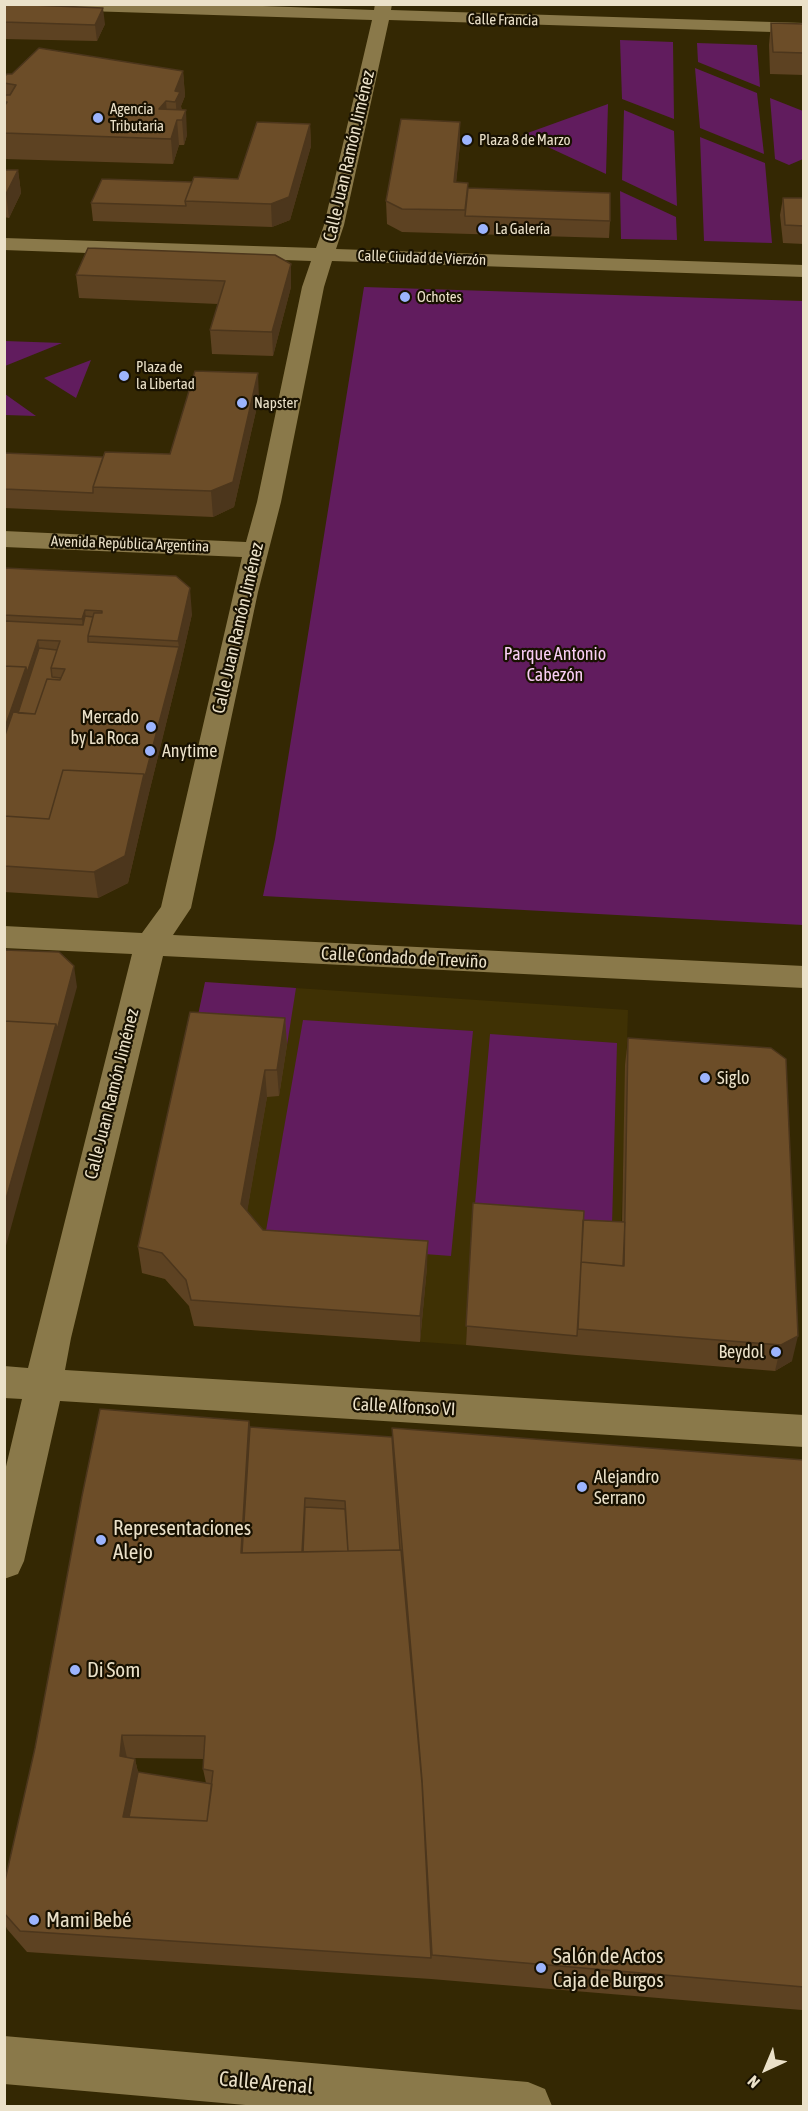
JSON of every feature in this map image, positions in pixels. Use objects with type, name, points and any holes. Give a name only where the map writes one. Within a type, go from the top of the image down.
[{"type":"street","name":"Calle Francia","points":[[23,4],[382,10],[804,28]]},
{"type":"street","name":"Calle Juan Ramón Jiménez","points":[[4,1562],[44,1384],[52,1338],[150,945],[176,908],[255,550],[269,502],[313,287],[334,225],[382,10]]},
{"type":"street","name":"Calle Ciudad de Vierzón","points":[[4,244],[804,271]]},
{"type":"street","name":"Avenida República Argentina","points":[[4,539],[255,550]]},
{"type":"street","name":"Calle Condado de Treviño","points":[[4,938],[804,977]]},
{"type":"street","name":"Calle Alfonso VI","points":[[4,1382],[804,1431]]},
{"type":"street","name":"Calle Arenal","points":[[4,2060],[528,2106]]},
{"type":"shaded area","points":[[205,982],[628,1010],[621,1234],[472,1224],[466,1345],[194,1326],[189,1306],[165,1279],[142,1273]]},
{"type":"green space","points":[[620,40],[673,42],[674,119],[622,99]]},
{"type":"green space","points":[[697,43],[757,45],[760,87],[698,62]]},
{"type":"green space","points":[[695,68],[757,93],[764,154],[700,128]]},
{"type":"green space","points":[[770,98],[803,111],[803,159],[789,165],[775,159]]},
{"type":"green space","points":[[608,104],[606,174],[522,135]]},
{"type":"green space","points":[[624,110],[674,131],[677,206],[622,180]]},
{"type":"green space","points":[[700,137],[765,163],[772,243],[704,241]]},
{"type":"green space","points":[[620,191],[676,217],[677,240],[621,239]]},
{"type":"green space","name":"Parque Antonio Cabezón","points":[[364,287],[803,301],[803,925],[263,896],[275,839]]},
{"type":"green space","points":[[5,341],[62,343],[5,366]]},
{"type":"green space","points":[[91,360],[76,398],[44,378]]},
{"type":"green space","points":[[5,394],[36,416],[5,415]]},
{"type":"green space","points":[[205,982],[296,988],[287,1045],[193,1039]]},
{"type":"green space","points":[[303,1020],[473,1031],[451,1256],[264,1242]]},
{"type":"green space","points":[[490,1034],[617,1043],[612,1225],[474,1215]]},
{"type":"building","points":[[4,4],[103,8],[95,25],[4,22]]},
{"type":"building","points":[[771,23],[804,24],[804,53],[773,52]]},
{"type":"building","name":"Agencia Tributaria","points":[[39,48],[183,71],[175,91],[180,92],[175,102],[166,101],[159,109],[186,110],[182,120],[177,120],[171,139],[4,133],[4,105],[7,102],[4,102],[4,98],[10,95],[16,85],[4,83],[4,77],[12,74]]},
{"type":"building","points":[[401,119],[460,122],[454,182],[468,183],[465,210],[402,209],[386,201]]},
{"type":"building","points":[[257,122],[310,124],[289,197],[271,204],[185,201],[194,177],[238,179]]},
{"type":"building","points":[[4,170],[18,170],[6,194],[4,194]]},
{"type":"building","points":[[102,179],[192,182],[185,201],[186,206],[91,203]]},
{"type":"building","points":[[468,188],[610,193],[610,221],[465,216]]},
{"type":"building","points":[[783,198],[804,198],[804,226],[785,225]]},
{"type":"building","points":[[88,248],[275,255],[291,264],[272,332],[210,330],[225,281],[76,275]]},
{"type":"building","points":[[195,371],[258,373],[233,482],[211,491],[93,487],[105,452],[170,454]]},
{"type":"building","points":[[4,453],[103,457],[93,493],[4,489]]},
{"type":"building","points":[[4,568],[176,576],[190,588],[178,641],[88,636],[94,613],[102,613],[102,611],[85,610],[82,619],[4,615]]},
{"type":"building","points":[[85,616],[93,617],[88,642],[179,647],[144,780],[144,774],[63,770],[49,819],[4,816],[4,738],[13,712],[35,714],[47,679],[60,680],[65,669],[51,668],[60,641],[38,640],[27,673],[26,667],[4,666],[5,621],[83,625]]},
{"type":"building","points":[[39,648],[57,650],[51,668],[52,677],[61,678],[60,680],[47,679],[35,714],[18,713]]},
{"type":"building","points":[[4,666],[26,667],[4,730]]},
{"type":"building","points":[[63,770],[144,774],[125,856],[94,872],[4,866],[4,816],[49,819]]},
{"type":"building","points":[[4,950],[59,952],[74,966],[57,1030],[56,1024],[4,1021]]},
{"type":"building","points":[[190,1012],[285,1018],[277,1070],[265,1070],[241,1204],[263,1230],[428,1241],[420,1316],[191,1300],[186,1280],[162,1253],[138,1247]]},
{"type":"building","points":[[4,1021],[56,1024],[4,1206]]},
{"type":"building","points":[[628,1038],[771,1048],[786,1059],[798,1336],[781,1345],[578,1329],[581,1262],[624,1266]]},
{"type":"building","points":[[473,1203],[584,1211],[577,1336],[466,1326]]},
{"type":"building","points":[[583,1220],[625,1222],[623,1266],[581,1262]]},
{"type":"building","points":[[100,1409],[249,1421],[241,1553],[401,1550],[422,1783],[431,1958],[20,1931],[4,1913],[4,1885],[35,1748]],"holes":[[[122,1735],[205,1736],[203,1769],[213,1771],[207,1821],[123,1817],[135,1759],[120,1756]]]},
{"type":"building","points":[[250,1427],[392,1437],[400,1550],[348,1551],[345,1501],[305,1498],[302,1552],[242,1553]]},
{"type":"building","points":[[392,1428],[804,1460],[804,1987],[432,1955],[422,1780]]},
{"type":"building","points":[[305,1507],[345,1509],[348,1551],[303,1552]]},
{"type":"building","points":[[138,1772],[212,1784],[207,1821],[129,1817]]},
{"type":"place","name":"Agencia Tributaria","points":[[98,118]]},
{"type":"place","name":"Plaza 8 de Marzo","points":[[467,140]]},
{"type":"place","name":"La Galería","points":[[483,229]]},
{"type":"place","name":"Ochotes","points":[[405,297]]},
{"type":"place","name":"Plaza de la Libertad","points":[[124,376]]},
{"type":"place","name":"Napster","points":[[242,403]]},
{"type":"place","name":"Mercado by La Roca","points":[[151,727]]},
{"type":"place","name":"Anytime","points":[[150,751]]},
{"type":"place","name":"Siglo","points":[[705,1078]]},
{"type":"place","name":"Beydol","points":[[776,1352]]},
{"type":"place","name":"Alejandro Serrano","points":[[582,1487]]},
{"type":"place","name":"Representaciones Alejo","points":[[101,1540]]},
{"type":"place","name":"Di Som","points":[[75,1670]]},
{"type":"place","name":"Mami Bebé","points":[[34,1920]]},
{"type":"place","name":"Salón de Actos Caja de Burgos","points":[[541,1968]]}]
